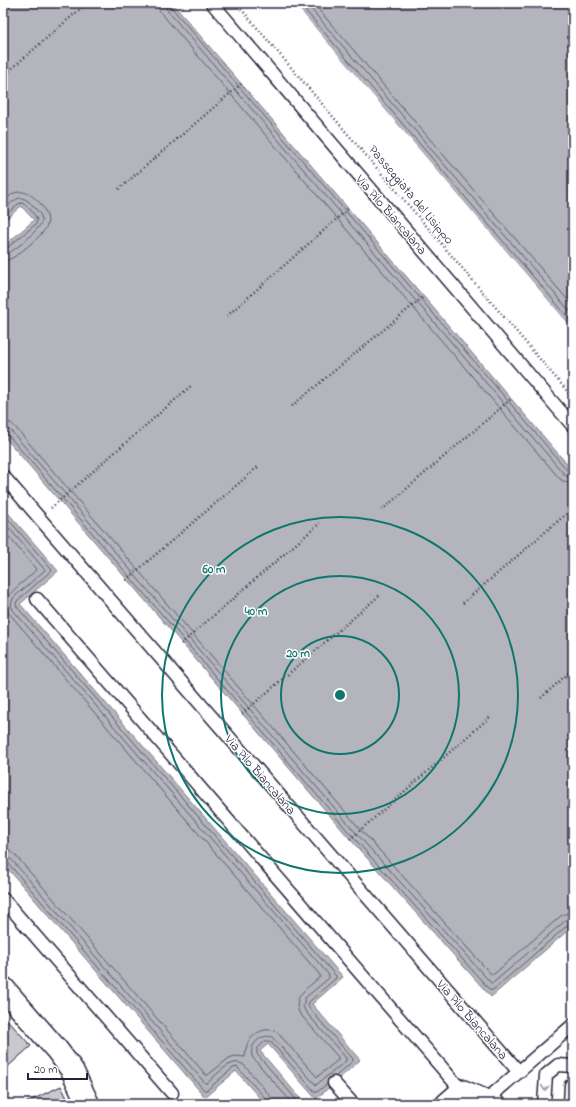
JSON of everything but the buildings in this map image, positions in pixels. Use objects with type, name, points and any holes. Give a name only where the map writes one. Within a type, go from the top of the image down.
[{"type":"street","points":[[3,988],[61,1055],[72,1070],[88,1104]]},
{"type":"street","points":[[454,1098],[489,1102]]},
{"type":"lane","name":"Via Pilo Biancalana","points":[[212,3],[573,426]]},
{"type":"lane","name":"Via Pilo Biancalana","points":[[3,476],[519,1072]]},
{"type":"lane","points":[[37,599],[454,1098]]},
{"type":"lane","points":[[3,899],[172,1093]]},
{"type":"lane","points":[[489,1102],[519,1072],[573,1025]]},
{"type":"lane","points":[[544,1104],[546,1075],[558,1065],[573,1066]]},
{"type":"lane","points":[[334,1083],[353,1104]]},
{"type":"lane","points":[[570,1104],[571,1085],[573,1083]]},
{"type":"path","points":[[3,76],[87,3]]},
{"type":"path","name":"Passeggiata del Lisippo","points":[[236,3],[573,398]]},
{"type":"path","points":[[120,189],[241,84]]},
{"type":"path","points":[[227,316],[348,209]]},
{"type":"path","points":[[292,406],[423,297]]},
{"type":"path","points":[[50,509],[192,385]]},
{"type":"path","points":[[382,510],[511,399]]},
{"type":"path","points":[[126,580],[259,466]]},
{"type":"path","points":[[463,603],[573,508]]},
{"type":"path","points":[[182,644],[320,523]]},
{"type":"path","points":[[242,714],[382,594]]},
{"type":"path","points":[[540,698],[573,669]]},
{"type":"path","points":[[350,840],[490,717]]},
{"type":"water","points":[[3,3],[172,3],[573,471],[573,926],[491,997],[350,839],[3,435],[3,247],[34,220],[21,206],[3,222]]},
{"type":"water","points":[[294,3],[573,3],[573,329]]},
{"type":"water","points":[[3,507],[58,571],[20,604],[343,977],[312,1004],[360,1060],[316,1099],[268,1044],[260,1051],[305,1104],[265,1104],[236,1071],[205,1097],[3,863]]},
{"type":"pier","points":[[292,3],[294,3],[573,329],[573,331]]}]
